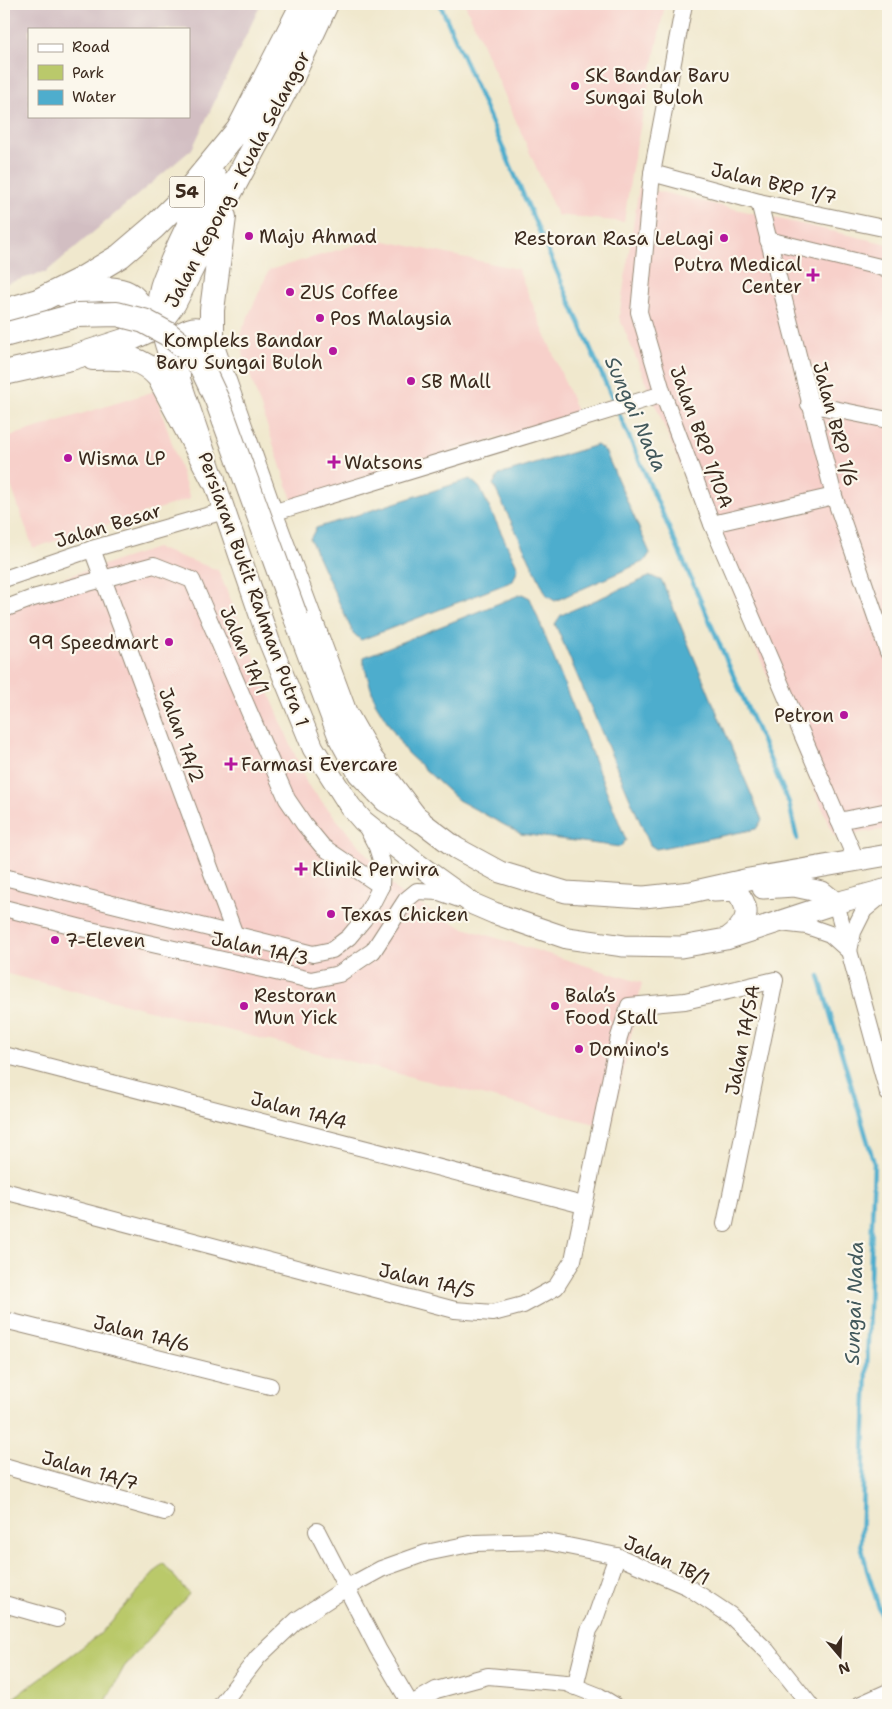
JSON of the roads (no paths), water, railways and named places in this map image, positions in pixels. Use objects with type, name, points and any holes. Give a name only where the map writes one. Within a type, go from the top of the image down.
[{"type":"highway","name":"Jalan Kepong - Kuala Selangor","points":[[4,311],[38,301],[80,280],[120,256],[154,227],[179,202],[240,129],[303,4]]},
{"type":"highway","name":"Jalan Kepong - Kuala Selangor","points":[[130,339],[147,331],[162,319],[174,303],[226,200],[292,77],[326,4]]},
{"type":"highway","points":[[178,375],[172,360],[162,319],[160,305],[161,290],[182,237],[240,129]]},
{"type":"highway","points":[[212,342],[212,310],[226,200]]},
{"type":"highway","points":[[38,301],[83,291],[108,290],[124,292],[135,298],[141,309],[140,320],[130,339]]},
{"type":"highway","points":[[4,335],[77,315],[117,314],[144,322],[168,334],[189,351],[202,368],[217,400],[341,738],[360,773],[386,800],[419,820]]},
{"type":"highway","name":"54","points":[[4,373],[71,358],[130,339]]},
{"type":"highway","points":[[71,358],[126,358],[139,360],[150,367],[159,376],[213,480]]},
{"type":"main road","name":"Persiaran Bukit Rahman Putra 1","points":[[212,342],[203,330],[195,327],[180,334],[175,351],[178,375],[269,641],[313,748],[350,806],[363,821],[416,863],[473,904],[567,938],[624,946],[681,947],[726,939],[836,903],[888,889]]},
{"type":"main road","points":[[212,342],[272,514],[346,712],[372,758],[419,820],[456,848],[500,872],[566,892],[644,897],[691,892],[794,886],[822,892],[836,903]]},
{"type":"main road","points":[[691,892],[750,879],[888,855]]},
{"type":"main road","points":[[726,939],[739,929],[745,920],[744,903],[735,890]]},
{"type":"street","name":"Jalan BRP 1/10A","points":[[684,4],[652,173],[639,312],[664,394],[712,524],[856,860]]},
{"type":"street","name":"Jalan BRP 1/7","points":[[652,173],[759,202],[888,229]]},
{"type":"street","name":"Jalan BRP 1/6","points":[[759,202],[834,496],[888,652]]},
{"type":"street","points":[[768,240],[888,268]]},
{"type":"street","points":[[272,514],[664,394]]},
{"type":"street","points":[[809,404],[888,420]]},
{"type":"street","points":[[712,524],[834,496]]},
{"type":"street","name":"Jalan Besar","points":[[4,579],[92,550],[224,511]]},
{"type":"street","name":"Jalan 1A/2","points":[[92,550],[235,935]]},
{"type":"street","name":"Jalan 1A/1","points":[[4,609],[33,598],[154,565],[192,580],[287,798],[304,824],[323,847],[381,886]]},
{"type":"street","points":[[839,821],[888,811]]},
{"type":"street","name":"Jalan 1A/3","points":[[4,877],[312,954],[332,950],[349,936],[364,919],[381,886],[382,863],[377,847],[363,821]]},
{"type":"street","points":[[849,952],[853,932],[864,910],[888,889]]},
{"type":"street","name":"Jalan 1A/3","points":[[4,908],[86,929],[311,980],[339,974],[358,963],[373,951],[406,900],[417,891],[439,892],[473,904]]},
{"type":"street","points":[[836,903],[888,1093]]},
{"type":"street","points":[[364,919],[386,932]]},
{"type":"street","points":[[776,922],[806,926],[830,934],[849,952]]},
{"type":"street","name":"Jalan 1A/5A","points":[[629,1006],[685,1000],[775,980],[725,1224]]},
{"type":"street","name":"Jalan 1A/5","points":[[4,1190],[455,1310],[493,1313],[523,1305],[556,1287],[573,1260],[583,1205],[620,1037],[629,1006]]},
{"type":"street","name":"Jalan 1A/4","points":[[4,1055],[583,1205]]},
{"type":"street","name":"Jalan 1A/6","points":[[4,1320],[270,1386]]},
{"type":"street","name":"Jalan 1A/7","points":[[4,1466],[165,1512]]},
{"type":"street","points":[[317,1531],[410,1705],[436,1690],[488,1676],[566,1683],[599,1696],[614,1705]]},
{"type":"street","name":"Jalan 1B/1","points":[[221,1705],[258,1657],[297,1620],[346,1588],[381,1569],[426,1553],[475,1543],[543,1542],[617,1556],[688,1587],[730,1615],[767,1651],[810,1705]]},
{"type":"street","points":[[575,1687],[589,1630],[594,1622],[617,1556]]},
{"type":"street","points":[[4,1604],[57,1619]]},
{"type":"street","points":[[859,1705],[888,1692]]},
{"type":"water","points":[[597,445],[605,451],[650,553],[645,561],[555,601],[547,596],[493,484],[499,475]]},
{"type":"water","points":[[470,479],[480,488],[518,568],[513,581],[361,640],[353,633],[310,539],[316,528]]},
{"type":"water","points":[[651,576],[662,581],[762,820],[756,829],[656,849],[650,845],[555,624],[561,615]]},
{"type":"water","points":[[522,594],[530,598],[626,840],[620,847],[521,834],[458,800],[406,752],[375,702],[364,665],[364,657]]},
{"type":"waterway","name":"Sungai Nada","points":[[440,4],[789,803],[797,839]]},
{"type":"waterway","name":"Sungai Nada","points":[[819,976],[874,1163],[861,1544],[867,1570],[888,1636]]},
{"type":"place","name":"SK Bandar Baru Sungai Buloh","points":[[575,86]]},
{"type":"place","name":"Maju Ahmad","points":[[249,236]]},
{"type":"place","name":"Restoran Rasa LeLagi","points":[[724,238]]},
{"type":"place","name":"Putra Medical Center","points":[[813,275]]},
{"type":"place","name":"ZUS Coffee","points":[[290,292]]},
{"type":"place","name":"Pos Malaysia","points":[[320,318]]},
{"type":"place","name":"Kompleks Bandar Baru Sungai Buloh","points":[[333,351]]},
{"type":"place","name":"SB Mall","points":[[411,381]]},
{"type":"place","name":"Wisma LP","points":[[68,458]]},
{"type":"place","name":"Watsons","points":[[334,462]]},
{"type":"place","name":"99 Speedmart","points":[[169,642]]},
{"type":"place","name":"Petron","points":[[844,715]]},
{"type":"place","name":"Farmasi Evercare","points":[[231,764]]},
{"type":"place","name":"Klinik Perwira","points":[[301,869]]},
{"type":"place","name":"Texas Chicken","points":[[331,914]]},
{"type":"place","name":"7-Eleven","points":[[55,940]]},
{"type":"place","name":"Restoran Mun Yick","points":[[244,1006]]},
{"type":"place","name":"Bala’s Food Stall","points":[[555,1006]]},
{"type":"place","name":"Domino's","points":[[579,1049]]}]
